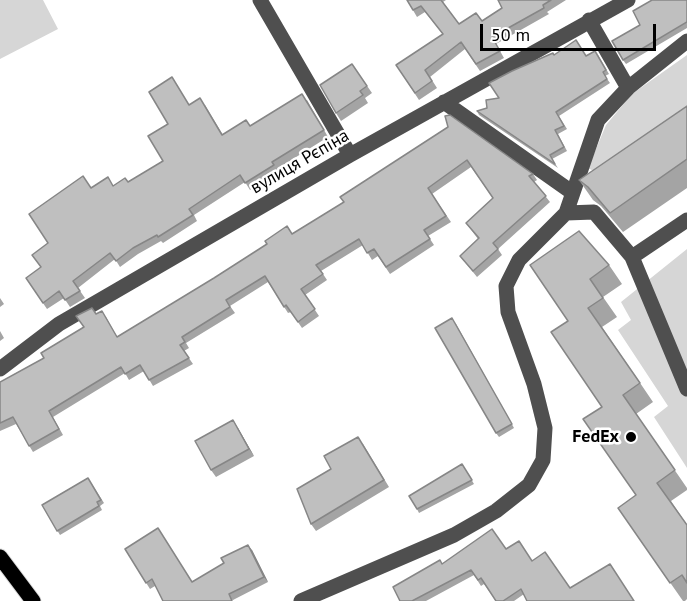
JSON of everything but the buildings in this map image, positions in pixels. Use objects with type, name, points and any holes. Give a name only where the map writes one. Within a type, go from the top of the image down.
[{"type":"main road","points":[[0,556],[33,601]]},
{"type":"street","points":[[260,0],[350,155]]},
{"type":"street","name":"вулиця Рєпіна","points":[[0,369],[59,324],[350,155],[628,0]]},
{"type":"street","points":[[589,20],[628,88]]},
{"type":"street","points":[[301,601],[454,535],[496,511],[529,484],[543,460],[545,428],[534,384],[508,312],[506,286],[519,260],[566,213],[598,120],[628,88],[687,41]]},
{"type":"street","points":[[444,102],[573,193]]},
{"type":"street","points":[[566,213],[594,212],[632,257],[687,389]]},
{"type":"street","points":[[632,257],[687,219]]},
{"type":"shaded area","points":[[0,0],[43,0],[58,29],[0,59]]},
{"type":"shaded area","points":[[687,55],[687,132],[614,182],[588,168],[606,125],[632,94]]},
{"type":"shaded area","points":[[687,249],[687,468],[654,417],[668,406],[618,330],[631,320],[621,302]]},
{"type":"place","name":"FedEx","points":[[631,437]]}]
